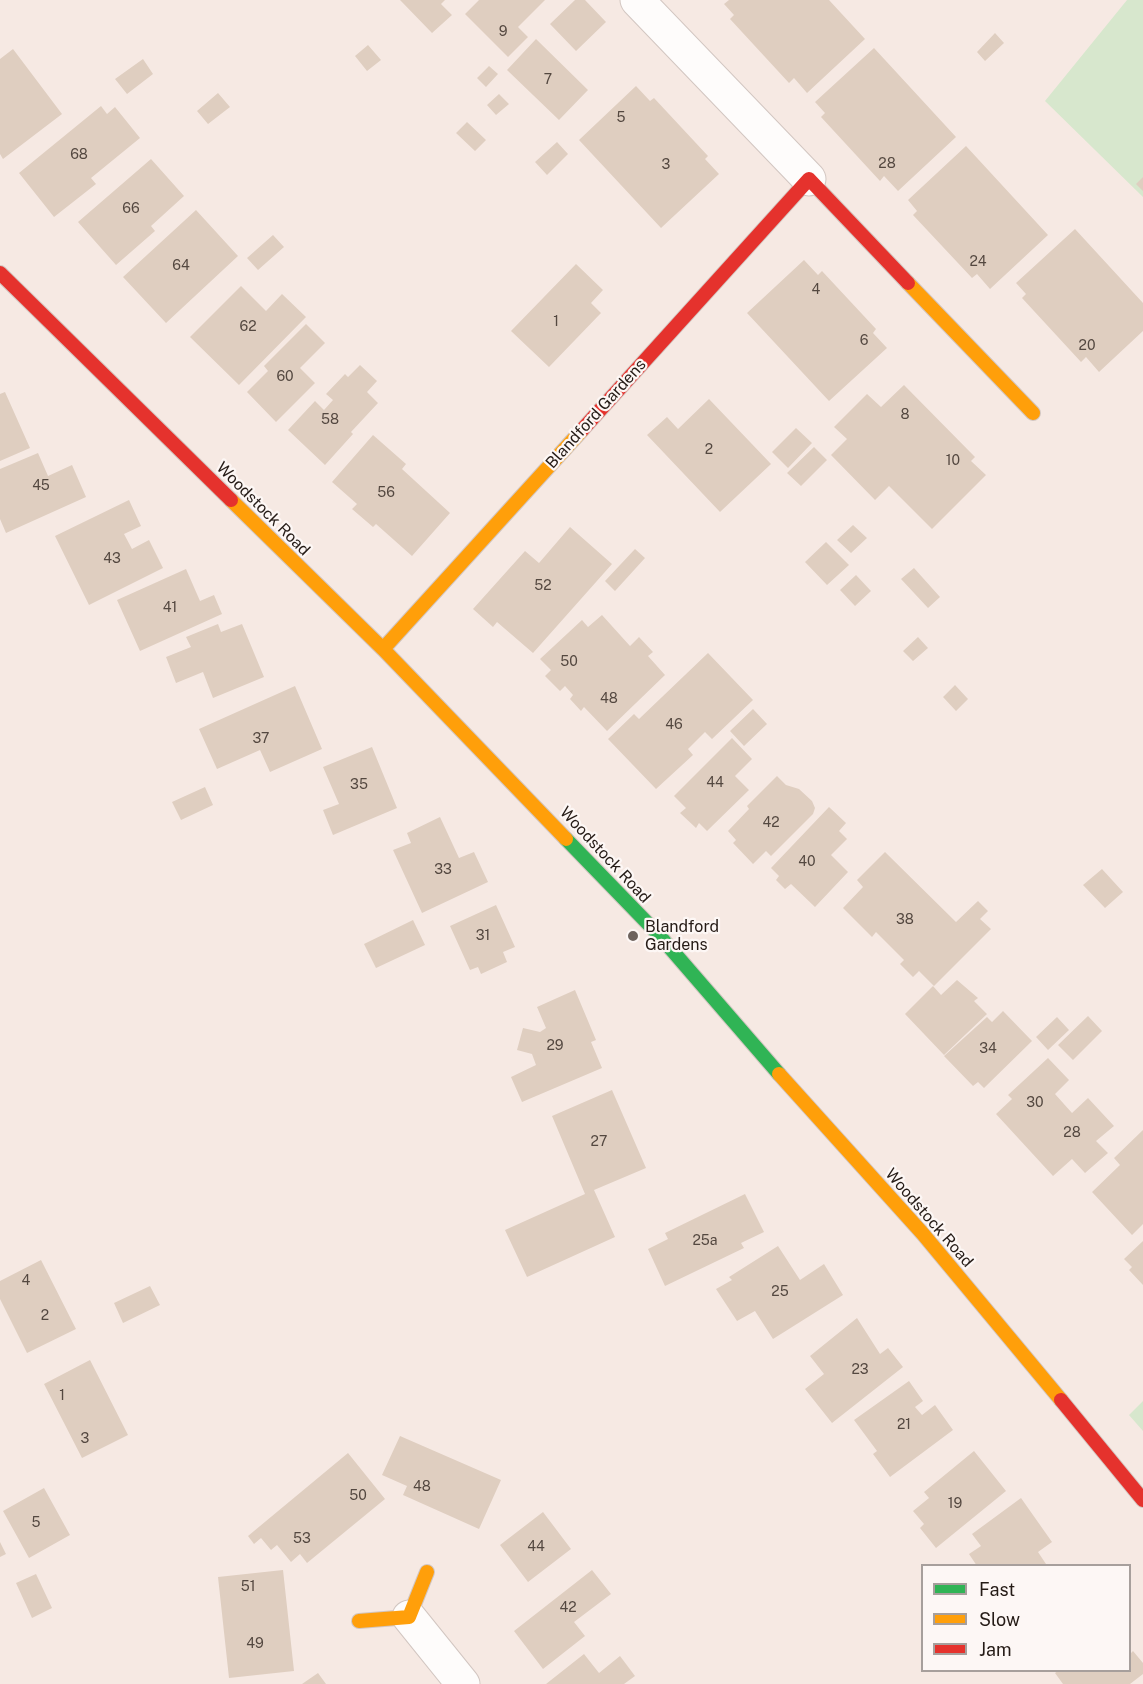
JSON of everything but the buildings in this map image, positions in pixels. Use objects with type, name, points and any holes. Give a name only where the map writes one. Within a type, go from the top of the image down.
[{"type":"street","points":[[637,0],[1033,413]]},
{"type":"street","name":"Blandford Gardens","points":[[383,649],[809,179]]},
{"type":"street","name":"Woodstock Road","points":[[0,273],[383,649],[658,934],[743,1034],[923,1234],[1143,1500]]},
{"type":"street","points":[[409,1617],[427,1572]]},
{"type":"street","points":[[359,1621],[409,1617]]},
{"type":"street","points":[[409,1617],[463,1684]]},
{"type":"green space","points":[[1127,0],[1143,0],[1143,197],[1045,101]]},
{"type":"green space","points":[[1143,1401],[1143,1431],[1129,1415]]},
{"type":"traffic: fast","points":[[566,839],[658,934],[779,1074]]},
{"type":"traffic: slow","points":[[908,283],[1033,413]]},
{"type":"traffic: slow","points":[[383,649],[582,430]]},
{"type":"traffic: slow","points":[[231,500],[383,649],[566,839]]},
{"type":"traffic: slow","points":[[779,1074],[923,1234],[1061,1400]]},
{"type":"traffic: slow","points":[[359,1621],[409,1617],[427,1572]]},
{"type":"traffic: jam","points":[[582,430],[809,179],[908,283]]},
{"type":"traffic: jam","points":[[0,273],[231,500]]},
{"type":"traffic: jam","points":[[1061,1400],[1143,1500]]},
{"type":"place","name":"Blandford Gardens","points":[[633,936]]}]
